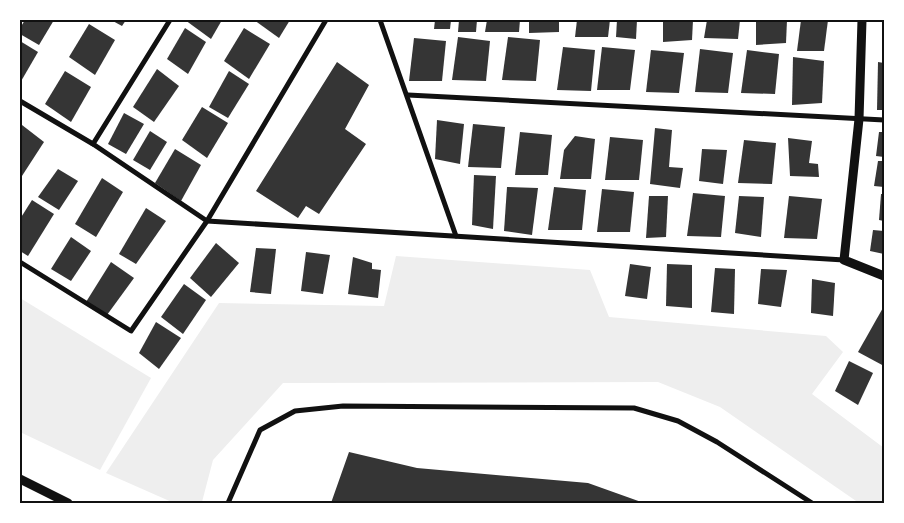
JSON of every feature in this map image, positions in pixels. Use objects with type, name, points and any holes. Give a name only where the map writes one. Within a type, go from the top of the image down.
[{"type":"street","points":[[94,144],[170,20]]},
{"type":"street","points":[[20,262],[131,331],[207,221],[326,20]]},
{"type":"street","points":[[380,20],[408,95],[456,236]]},
{"type":"street","points":[[844,260],[859,119],[862,20]]},
{"type":"street","points":[[408,95],[884,120]]},
{"type":"street","points":[[20,101],[94,144],[207,221],[844,260],[884,276]]},
{"type":"street","points":[[228,503],[260,430],[294,411],[343,406],[634,408],[678,421],[717,442],[812,503]]},
{"type":"street","points":[[20,479],[68,503]]},
{"type":"shaded area","points":[[396,256],[590,270],[609,317],[826,336],[843,352],[812,394],[884,448],[884,503],[859,503],[720,407],[658,382],[283,383],[213,460],[202,502],[174,503],[106,473],[219,303],[384,306]]},
{"type":"shaded area","points":[[20,298],[151,378],[100,470],[20,432]]},
{"type":"building","points":[[25,20],[54,20],[39,45],[20,34],[20,28]]},
{"type":"building","points":[[111,20],[126,20],[122,26]]},
{"type":"building","points":[[185,20],[222,20],[211,39]]},
{"type":"building","points":[[254,20],[290,20],[279,38]]},
{"type":"building","points":[[435,20],[451,20],[450,29],[434,29]]},
{"type":"building","points":[[459,20],[477,20],[476,32],[458,32]]},
{"type":"building","points":[[487,20],[520,20],[519,32],[485,32]]},
{"type":"building","points":[[529,20],[559,20],[559,32],[529,33]]},
{"type":"building","points":[[577,20],[610,20],[608,37],[575,37]]},
{"type":"building","points":[[617,20],[637,20],[636,39],[616,37]]},
{"type":"building","points":[[663,20],[693,20],[692,40],[663,42]]},
{"type":"building","points":[[707,20],[740,20],[738,39],[704,38]]},
{"type":"building","points":[[756,20],[787,20],[786,43],[756,45]]},
{"type":"building","points":[[801,20],[828,20],[824,51],[797,51]]},
{"type":"building","points":[[89,24],[115,40],[95,75],[69,57]]},
{"type":"building","points":[[185,28],[206,42],[188,74],[167,59]]},
{"type":"building","points":[[244,28],[270,44],[249,79],[224,61]]},
{"type":"building","points":[[458,37],[490,41],[486,81],[452,80]]},
{"type":"building","points":[[508,37],[540,40],[536,81],[502,80]]},
{"type":"building","points":[[414,38],[446,41],[442,81],[409,81]]},
{"type":"building","points":[[20,41],[38,52],[20,83]]},
{"type":"building","points":[[563,47],[595,50],[591,91],[557,90]]},
{"type":"building","points":[[602,47],[635,50],[630,90],[597,90]]},
{"type":"building","points":[[700,49],[733,53],[728,93],[695,92]]},
{"type":"building","points":[[651,50],[684,53],[679,93],[646,92]]},
{"type":"building","points":[[747,50],[779,54],[775,94],[741,93]]},
{"type":"building","points":[[793,57],[824,61],[822,103],[792,105]]},
{"type":"building","points":[[337,62],[369,85],[345,129],[366,144],[319,214],[306,206],[298,218],[256,191]]},
{"type":"building","points":[[878,62],[884,63],[884,110],[877,110]]},
{"type":"building","points":[[157,69],[179,86],[154,122],[133,107]]},
{"type":"building","points":[[65,71],[91,87],[71,122],[45,104]]},
{"type":"building","points":[[229,71],[249,84],[228,118],[209,107]]},
{"type":"building","points":[[202,107],[228,123],[207,158],[182,140]]},
{"type":"building","points":[[124,113],[144,124],[126,154],[108,144]]},
{"type":"building","points":[[437,120],[464,124],[460,164],[435,159]]},
{"type":"building","points":[[473,124],[505,127],[501,168],[468,167]]},
{"type":"building","points":[[22,125],[44,142],[20,179],[20,128]]},
{"type":"building","points":[[655,128],[672,130],[669,167],[683,168],[680,188],[650,184]]},
{"type":"building","points":[[150,131],[167,142],[150,170],[133,160]]},
{"type":"building","points":[[520,132],[552,135],[548,175],[515,175]]},
{"type":"building","points":[[879,132],[884,132],[884,157],[876,156]]},
{"type":"building","points":[[575,136],[595,139],[591,179],[560,179],[564,150]]},
{"type":"building","points":[[610,137],[643,140],[639,180],[605,180]]},
{"type":"building","points":[[788,138],[812,141],[809,163],[818,164],[819,177],[790,176]]},
{"type":"building","points":[[744,140],[776,143],[772,184],[738,183]]},
{"type":"building","points":[[175,149],[201,165],[181,201],[155,183]]},
{"type":"building","points":[[702,149],[727,150],[723,184],[699,181]]},
{"type":"building","points":[[878,161],[884,161],[884,187],[874,186]]},
{"type":"building","points":[[58,169],[78,181],[59,210],[38,197]]},
{"type":"building","points":[[474,175],[496,176],[493,229],[472,225]]},
{"type":"building","points":[[102,178],[123,192],[96,237],[75,224]]},
{"type":"building","points":[[507,187],[538,188],[532,235],[504,231]]},
{"type":"building","points":[[554,187],[586,190],[582,230],[548,230]]},
{"type":"building","points":[[602,189],[634,192],[630,232],[597,232]]},
{"type":"building","points":[[693,193],[725,196],[721,237],[687,236]]},
{"type":"building","points":[[881,194],[884,194],[884,221],[879,220]]},
{"type":"building","points":[[649,196],[668,196],[666,237],[646,238]]},
{"type":"building","points":[[739,196],[764,197],[761,237],[735,233]]},
{"type":"building","points":[[789,196],[822,199],[817,239],[784,238]]},
{"type":"building","points":[[32,200],[54,214],[28,256],[20,251],[20,219]]},
{"type":"building","points":[[146,208],[166,221],[136,264],[119,254]]},
{"type":"building","points":[[873,230],[884,231],[884,254],[870,251]]},
{"type":"building","points":[[71,237],[91,251],[71,281],[51,269]]},
{"type":"building","points":[[216,243],[239,263],[211,297],[190,278]]},
{"type":"building","points":[[256,248],[276,249],[271,294],[250,292]]},
{"type":"building","points":[[306,252],[330,255],[323,294],[301,291]]},
{"type":"building","points":[[353,257],[372,263],[372,269],[381,270],[378,298],[348,294]]},
{"type":"building","points":[[111,262],[134,278],[107,315],[86,302]]},
{"type":"building","points":[[630,264],[651,267],[647,299],[625,296]]},
{"type":"building","points":[[667,264],[692,265],[692,308],[666,306]]},
{"type":"building","points":[[715,268],[735,269],[734,314],[711,312]]},
{"type":"building","points":[[761,269],[787,270],[781,307],[758,304]]},
{"type":"building","points":[[812,279],[835,283],[833,316],[811,313]]},
{"type":"building","points":[[184,284],[206,300],[183,334],[161,317]]},
{"type":"building","points":[[884,306],[884,366],[858,352]]},
{"type":"building","points":[[156,322],[181,338],[159,369],[139,353]]},
{"type":"building","points":[[849,361],[873,373],[858,405],[835,391]]},
{"type":"building","points":[[349,452],[417,468],[588,483],[644,503],[331,503]]}]
